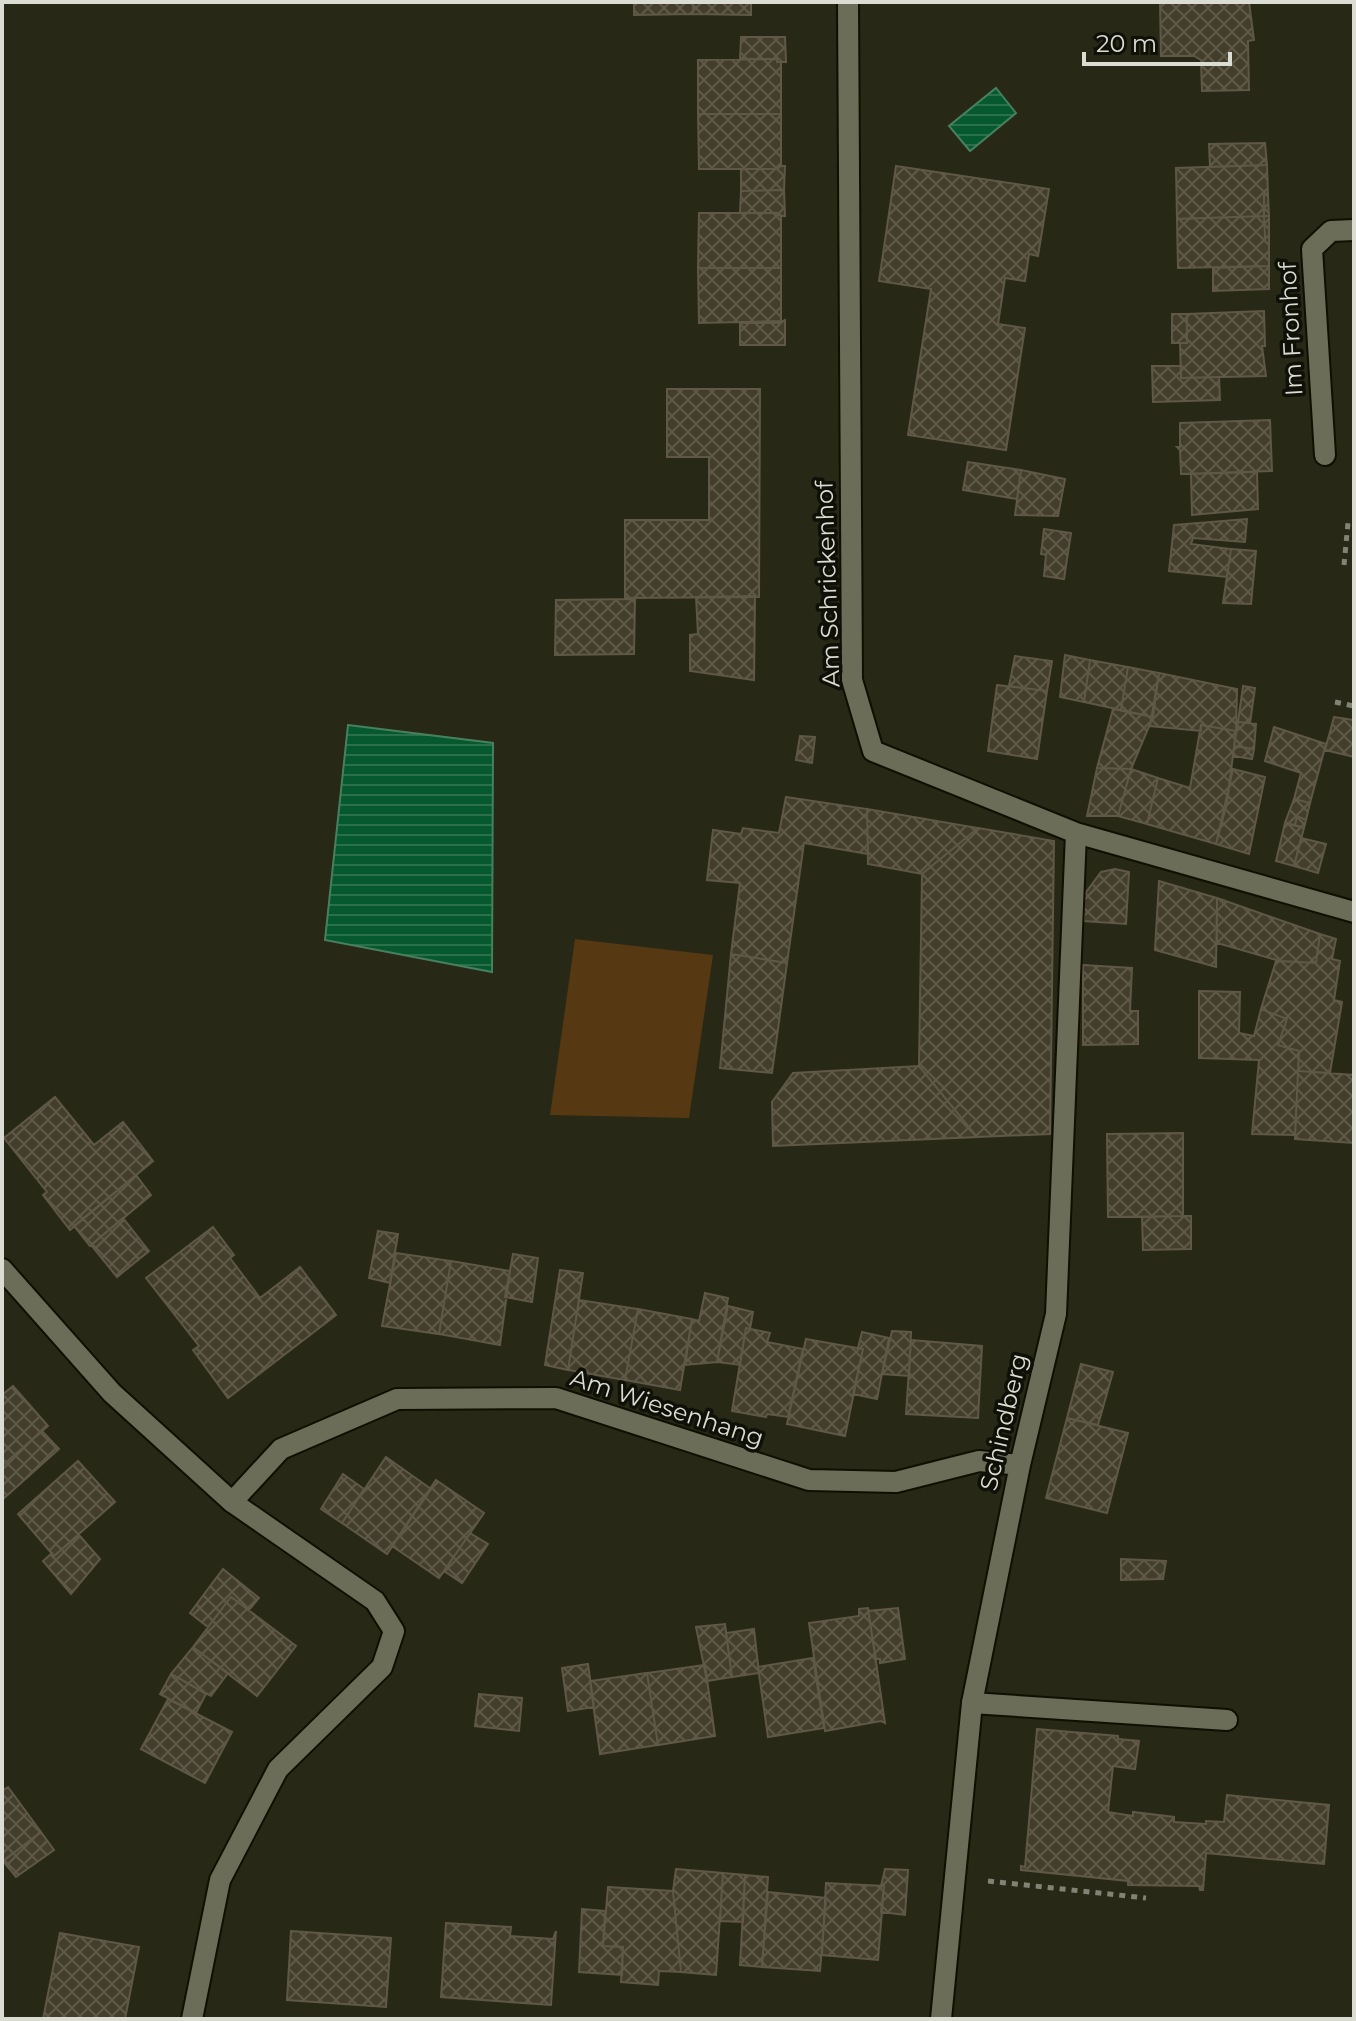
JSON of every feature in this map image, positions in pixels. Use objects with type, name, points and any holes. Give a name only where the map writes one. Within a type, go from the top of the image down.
[{"type":"street","name":"Am Schrickenhof","points":[[848,2],[852,680],[873,751],[1076,833],[1354,912]]},
{"type":"street","name":"Im Fronhof","points":[[1325,455],[1312,249],[1331,231],[1354,230]]},
{"type":"street","name":"Schindberg","points":[[941,2019],[972,1703],[1020,1465],[1056,1314],[1076,833]]},
{"type":"street","points":[[2,1269],[112,1393],[232,1502],[375,1601],[394,1631],[382,1667],[278,1769],[220,1880],[192,2019]]},
{"type":"street","name":"Am Wiesenhang","points":[[232,1502],[281,1449],[397,1399],[556,1398],[809,1480],[896,1482],[979,1461],[1020,1465]]},
{"type":"street","points":[[972,1703],[1227,1720]]},
{"type":"path","points":[[1344,565],[1348,523],[1354,524]]},
{"type":"path","points":[[1335,702],[1354,706]]},
{"type":"path","points":[[955,1878],[1146,1898]]},
{"type":"shaded area","points":[[996,88],[1016,113],[970,151],[949,126]]},
{"type":"shaded area","points":[[348,725],[493,743],[492,972],[325,940]]},
{"type":"shaded area","points":[[575,939],[713,955],[689,1118],[550,1115]]},
{"type":"building","points":[[634,2],[693,2],[693,14],[634,15]]},
{"type":"building","points":[[693,2],[751,2],[751,15],[693,14]]},
{"type":"building","points":[[1160,2],[1249,2],[1254,40],[1248,41],[1249,90],[1202,91],[1201,60],[1194,56],[1161,56]]},
{"type":"building","points":[[741,37],[785,37],[786,62],[777,62],[777,59],[740,59]]},
{"type":"building","points":[[777,59],[781,62],[781,114],[698,114],[698,60]]},
{"type":"building","points":[[698,114],[781,114],[781,166],[777,169],[699,169]]},
{"type":"building","points":[[1265,143],[1267,165],[1210,167],[1209,144]]},
{"type":"building","points":[[1267,165],[1268,195],[1264,195],[1264,216],[1177,219],[1176,168]]},
{"type":"building","points":[[785,166],[784,190],[741,191],[741,169],[777,169]]},
{"type":"building","points":[[896,166],[1049,189],[1038,256],[1029,254],[1025,281],[1005,278],[998,324],[1025,328],[1006,450],[908,435],[931,289],[879,281]]},
{"type":"building","points":[[784,190],[785,216],[777,213],[740,213],[741,191]]},
{"type":"building","points":[[1264,195],[1268,195],[1269,216],[1264,216]]},
{"type":"building","points":[[699,213],[781,215],[781,268],[698,268]]},
{"type":"building","points":[[1264,216],[1269,216],[1269,237],[1265,237]]},
{"type":"building","points":[[1264,216],[1265,237],[1269,237],[1269,266],[1178,268],[1177,219]]},
{"type":"building","points":[[1269,266],[1269,289],[1213,291],[1213,268]]},
{"type":"building","points":[[698,268],[781,268],[781,321],[699,323]]},
{"type":"building","points":[[1264,311],[1265,346],[1262,346],[1266,376],[1181,378],[1180,343],[1187,343],[1187,314]]},
{"type":"building","points":[[1172,314],[1187,314],[1187,343],[1172,343]]},
{"type":"building","points":[[785,320],[785,345],[740,345],[740,323],[779,323]]},
{"type":"building","points":[[1152,366],[1181,366],[1181,378],[1219,377],[1220,400],[1153,402]]},
{"type":"building","points":[[667,389],[760,389],[759,597],[625,598],[625,520],[709,520],[709,457],[667,457]]},
{"type":"building","points":[[1270,420],[1272,471],[1181,474],[1180,450],[1177,447],[1180,447],[1180,423]]},
{"type":"building","points":[[968,462],[1021,470],[1017,499],[963,490]]},
{"type":"building","points":[[1021,470],[1065,479],[1058,516],[1015,515]]},
{"type":"building","points":[[1257,472],[1258,509],[1192,515],[1191,474]]},
{"type":"building","points":[[1247,519],[1245,542],[1193,538],[1191,544],[1231,549],[1227,577],[1169,571],[1174,525]]},
{"type":"building","points":[[1044,529],[1071,533],[1064,579],[1044,576],[1046,555],[1041,554]]},
{"type":"building","points":[[1231,549],[1256,551],[1251,604],[1223,603]]},
{"type":"building","points":[[755,596],[754,680],[690,671],[690,635],[698,634],[696,597]]},
{"type":"building","points":[[635,599],[634,654],[555,655],[556,600]]},
{"type":"building","points":[[1065,655],[1090,660],[1084,702],[1060,697]]},
{"type":"building","points":[[1015,656],[1052,661],[1047,691],[1009,686]]},
{"type":"building","points":[[1090,660],[1128,667],[1121,710],[1084,702]]},
{"type":"building","points":[[1128,667],[1159,673],[1153,717],[1121,710]]},
{"type":"building","points":[[1159,673],[1237,689],[1236,731],[1201,725],[1201,731],[1150,726]]},
{"type":"building","points":[[997,685],[1047,691],[1037,759],[988,751]]},
{"type":"building","points":[[1243,686],[1255,688],[1250,723],[1238,722]]},
{"type":"building","points":[[1113,709],[1153,717],[1131,769],[1097,768]]},
{"type":"building","points":[[1334,717],[1354,720],[1354,757],[1325,750]]},
{"type":"building","points":[[1238,722],[1256,724],[1254,749],[1234,746]]},
{"type":"building","points":[[1201,725],[1236,731],[1227,803],[1216,844],[1147,824],[1158,778],[1190,788]]},
{"type":"building","points":[[1274,727],[1326,744],[1310,803],[1294,799],[1301,773],[1265,761]]},
{"type":"building","points":[[800,736],[815,737],[812,763],[796,760]]},
{"type":"building","points":[[1234,746],[1254,749],[1252,759],[1233,756]]},
{"type":"building","points":[[1097,768],[1131,769],[1118,816],[1087,816]]},
{"type":"building","points":[[1131,769],[1158,778],[1147,824],[1118,816]]},
{"type":"building","points":[[1233,769],[1265,777],[1249,854],[1216,844]]},
{"type":"building","points":[[786,797],[867,809],[868,854],[804,843],[787,963],[731,954],[740,883],[707,880],[713,830],[741,834],[743,828],[779,833]]},
{"type":"building","points":[[1294,799],[1310,803],[1306,820],[1297,816],[1295,825],[1285,823]]},
{"type":"building","points":[[867,809],[978,828],[922,874],[868,864]]},
{"type":"building","points":[[1297,816],[1306,820],[1304,828],[1295,825]]},
{"type":"building","points":[[1285,823],[1304,828],[1294,866],[1276,861]]},
{"type":"building","points":[[978,828],[1054,841],[1050,1134],[977,1137],[919,1066],[922,874]]},
{"type":"building","points":[[1301,838],[1326,844],[1318,873],[1294,866]]},
{"type":"building","points":[[1115,869],[1129,872],[1126,924],[1084,921],[1084,895],[1101,872]]},
{"type":"building","points":[[1159,881],[1217,898],[1216,967],[1155,950]]},
{"type":"building","points":[[1217,898],[1320,934],[1316,963],[1280,961],[1217,943]]},
{"type":"building","points":[[1320,934],[1336,939],[1332,959],[1340,961],[1334,1000],[1342,1002],[1330,1073],[1298,1071],[1299,1051],[1278,1045],[1287,1019],[1261,1009],[1276,961],[1316,963]]},
{"type":"building","points":[[731,954],[787,963],[772,1073],[720,1068]]},
{"type":"building","points":[[1083,965],[1132,968],[1130,1011],[1138,1011],[1138,1044],[1083,1045]]},
{"type":"building","points":[[1199,991],[1240,992],[1239,1033],[1254,1036],[1261,1009],[1287,1019],[1278,1045],[1299,1051],[1295,1135],[1252,1134],[1259,1060],[1199,1058]]},
{"type":"building","points":[[919,1066],[977,1137],[773,1146],[772,1102],[793,1073]]},
{"type":"building","points":[[1298,1071],[1354,1075],[1354,1143],[1295,1139]]},
{"type":"building","points":[[55,1097],[94,1145],[123,1122],[153,1161],[70,1230],[43,1195],[47,1192],[4,1138]]},
{"type":"building","points":[[1183,1133],[1183,1216],[1108,1217],[1107,1134]]},
{"type":"building","points":[[136,1175],[151,1195],[90,1246],[74,1226]]},
{"type":"building","points":[[1191,1216],[1191,1249],[1143,1250],[1142,1217]]},
{"type":"building","points":[[123,1218],[149,1251],[117,1277],[91,1245]]},
{"type":"building","points":[[213,1227],[234,1255],[230,1258],[260,1298],[300,1267],[336,1315],[228,1398],[193,1350],[199,1346],[146,1278]]},
{"type":"building","points":[[378,1231],[398,1234],[390,1283],[369,1278]]},
{"type":"building","points":[[396,1253],[451,1261],[439,1334],[382,1326]]},
{"type":"building","points":[[513,1254],[538,1258],[532,1302],[505,1297]]},
{"type":"building","points":[[451,1261],[510,1271],[500,1345],[439,1334]]},
{"type":"building","points":[[560,1270],[583,1273],[568,1370],[545,1365]]},
{"type":"building","points":[[705,1293],[728,1298],[717,1362],[685,1365],[692,1319],[699,1321]]},
{"type":"building","points":[[579,1300],[638,1309],[625,1380],[568,1370]]},
{"type":"building","points":[[728,1306],[753,1312],[750,1329],[746,1328],[740,1365],[717,1362]]},
{"type":"building","points":[[638,1309],[692,1319],[680,1390],[625,1380]]},
{"type":"building","points":[[746,1328],[770,1333],[767,1342],[803,1349],[788,1417],[732,1411]]},
{"type":"building","points":[[892,1331],[911,1332],[909,1376],[882,1374]]},
{"type":"building","points":[[862,1332],[889,1338],[877,1399],[853,1394],[863,1349],[858,1348]]},
{"type":"building","points":[[806,1339],[863,1349],[845,1436],[787,1424]]},
{"type":"building","points":[[911,1340],[982,1346],[978,1418],[906,1414]]},
{"type":"building","points":[[1081,1364],[1113,1372],[1098,1425],[1067,1418]]},
{"type":"building","points":[[13,1386],[48,1426],[2,1466],[2,1395]]},
{"type":"building","points":[[1067,1418],[1128,1433],[1107,1513],[1046,1498]]},
{"type":"building","points":[[42,1431],[59,1449],[2,1500],[2,1466]]},
{"type":"building","points":[[386,1457],[431,1489],[387,1554],[342,1523]]},
{"type":"building","points":[[78,1461],[115,1502],[54,1556],[18,1514]]},
{"type":"building","points":[[343,1474],[364,1489],[342,1523],[321,1509]]},
{"type":"building","points":[[436,1480],[484,1513],[439,1578],[392,1546]]},
{"type":"building","points":[[470,1533],[488,1544],[462,1583],[444,1571]]},
{"type":"building","points":[[79,1535],[100,1559],[71,1594],[43,1561]]},
{"type":"building","points":[[1121,1559],[1166,1561],[1163,1579],[1121,1580]]},
{"type":"building","points":[[223,1569],[259,1598],[249,1610],[231,1597],[208,1627],[190,1613]]},
{"type":"building","points":[[231,1597],[296,1646],[257,1696],[193,1647]]},
{"type":"building","points":[[868,1608],[885,1723],[881,1721],[825,1731],[809,1623],[859,1616],[859,1609]]},
{"type":"building","points":[[898,1608],[905,1659],[880,1663],[880,1659],[876,1659],[868,1611]]},
{"type":"building","points":[[725,1624],[732,1677],[707,1681],[696,1627]]},
{"type":"building","points":[[754,1629],[759,1673],[732,1677],[726,1633]]},
{"type":"building","points":[[193,1647],[228,1673],[211,1696],[171,1674]]},
{"type":"building","points":[[813,1658],[824,1728],[768,1737],[758,1667]]},
{"type":"building","points":[[588,1664],[594,1707],[568,1711],[562,1668]]},
{"type":"building","points":[[705,1665],[715,1736],[658,1745],[647,1673]]},
{"type":"building","points":[[647,1673],[658,1745],[600,1754],[590,1681]]},
{"type":"building","points":[[171,1674],[206,1694],[196,1713],[160,1694]]},
{"type":"building","points":[[479,1694],[522,1698],[519,1731],[475,1726]]},
{"type":"building","points":[[168,1699],[232,1732],[205,1783],[141,1749]]},
{"type":"building","points":[[1037,1729],[1118,1736],[1118,1739],[1139,1741],[1135,1769],[1113,1766],[1108,1812],[1174,1817],[1174,1822],[1206,1824],[1206,1821],[1224,1822],[1227,1795],[1329,1805],[1324,1864],[1206,1853],[1203,1890],[1199,1886],[1128,1885],[1128,1881],[1021,1870],[1021,1866],[1025,1867]]},
{"type":"building","points":[[8,1787],[41,1832],[2,1862],[2,1791]]},
{"type":"building","points":[[41,1832],[54,1850],[16,1877],[3,1861]]},
{"type":"building","points":[[676,1869],[723,1873],[716,1975],[681,1972],[673,1891]]},
{"type":"building","points":[[885,1869],[908,1870],[905,1915],[881,1912],[884,1886],[881,1886]]},
{"type":"building","points":[[723,1873],[745,1875],[743,1922],[720,1921]]},
{"type":"building","points":[[745,1875],[768,1877],[762,1967],[740,1965]]},
{"type":"building","points":[[826,1883],[884,1886],[878,1960],[822,1955]]},
{"type":"building","points":[[608,1887],[673,1891],[681,1972],[659,1971],[658,1985],[621,1982],[623,1947],[603,1946]]},
{"type":"building","points":[[768,1892],[826,1898],[820,1971],[762,1967]]},
{"type":"building","points":[[582,1909],[605,1911],[603,1946],[623,1947],[622,1975],[579,1972]]},
{"type":"building","points":[[446,1923],[511,1927],[510,1936],[553,1939],[556,1931],[551,2005],[441,1997]]},
{"type":"building","points":[[291,1931],[391,1938],[386,2007],[287,2000]]},
{"type":"building","points":[[60,1933],[139,1947],[125,2019],[43,2019]]}]
